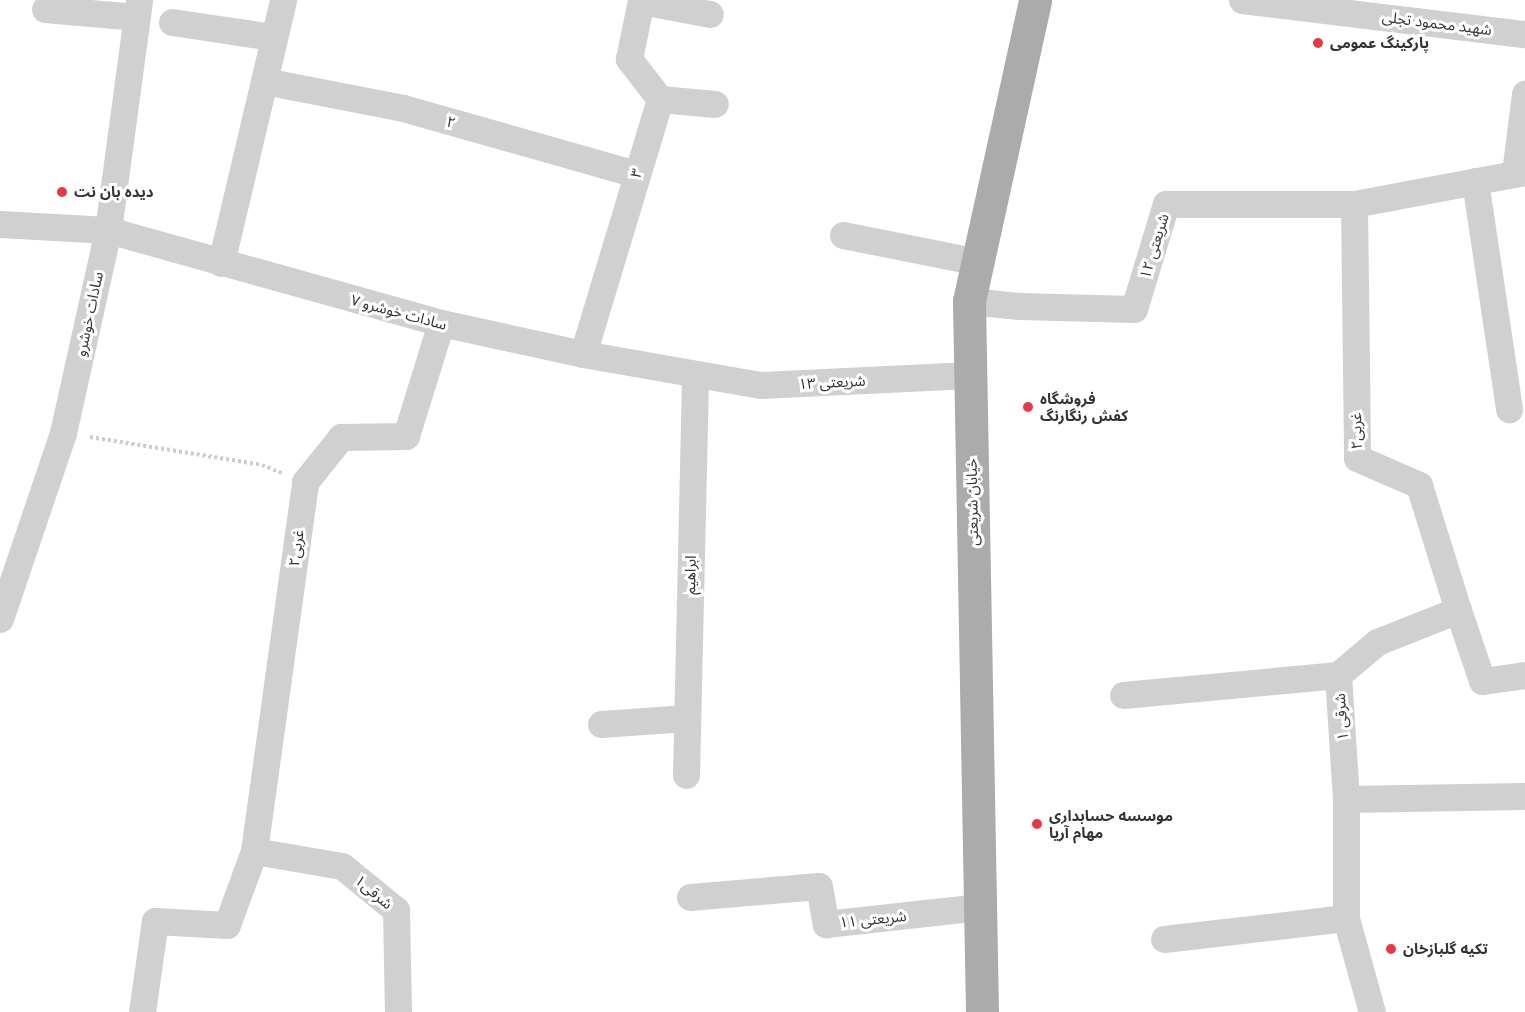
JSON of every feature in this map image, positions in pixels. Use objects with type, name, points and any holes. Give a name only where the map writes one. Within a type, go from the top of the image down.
[{"type":"main road","name":"خیابان شریعتی","points":[[982,1012],[969,301],[1035,0]]},
{"type":"street","points":[[221,263],[264,81],[272,37],[283,0]]},
{"type":"street","name":"شهید محمود تجلی","points":[[1242,0],[1525,34]]},
{"type":"street","points":[[710,14],[641,1],[629,59],[660,99],[714,104]]},
{"type":"street","points":[[45,9],[138,9]]},
{"type":"street","name":"سادات خوشرو","points":[[0,619],[63,433],[108,230],[138,9]]},
{"type":"street","points":[[172,22],[272,37]]},
{"type":"street","name":"۲","points":[[264,81],[403,108],[636,174]]},
{"type":"street","points":[[1354,204],[1520,173],[1525,94]]},
{"type":"street","name":"۳","points":[[583,354],[660,99]]},
{"type":"street","points":[[1475,181],[1509,409]]},
{"type":"street","name":"شریعتی ۱۲","points":[[969,301],[1019,306],[1134,309],[1166,204],[1354,204]]},
{"type":"street","name":"غربی۲","points":[[1354,204],[1357,458],[1419,485],[1458,610]]},
{"type":"street","name":"سادات خوشرو ۷","points":[[0,224],[108,230],[441,323],[583,354],[695,374]]},
{"type":"street","points":[[843,235],[978,262]]},
{"type":"street","points":[[305,482],[341,437],[406,435],[441,323]]},
{"type":"street","name":"شریعتی ۱۳","points":[[695,374],[759,386],[970,375]]},
{"type":"street","name":"ابراهیم","points":[[686,775],[695,374]]},
{"type":"street","name":"غربی۲","points":[[142,1012],[155,921],[227,925],[254,851],[305,482]]},
{"type":"street","points":[[1458,610],[1482,681],[1525,675]]},
{"type":"street","name":"۱ شرقی","points":[[1372,1012],[1346,918],[1346,799],[1338,675],[1377,642],[1458,610]]},
{"type":"street","points":[[1123,696],[1338,675]]},
{"type":"street","points":[[601,724],[687,718]]},
{"type":"street","points":[[1346,799],[1525,796]]},
{"type":"street","name":"شرقی۱","points":[[254,851],[342,866],[396,910],[398,1012]]},
{"type":"street","name":"شریعتی ۱۱","points":[[690,897],[819,886],[826,924],[980,907]]},
{"type":"street","points":[[1164,939],[1346,918]]},
{"type":"path","points":[[63,433],[262,465],[305,482]]},
{"type":"place","name":"پارکینگ عمومی","points":[[1318,43]]},
{"type":"place","name":"دیده بان نت","points":[[62,192]]},
{"type":"place","name":"فروشگاه کفش رنگارنگ","points":[[1028,407]]},
{"type":"place","name":"موسسه حسابداری مهام آریا","points":[[1037,824]]},
{"type":"place","name":"تکیه گلبازخان","points":[[1391,949]]}]
